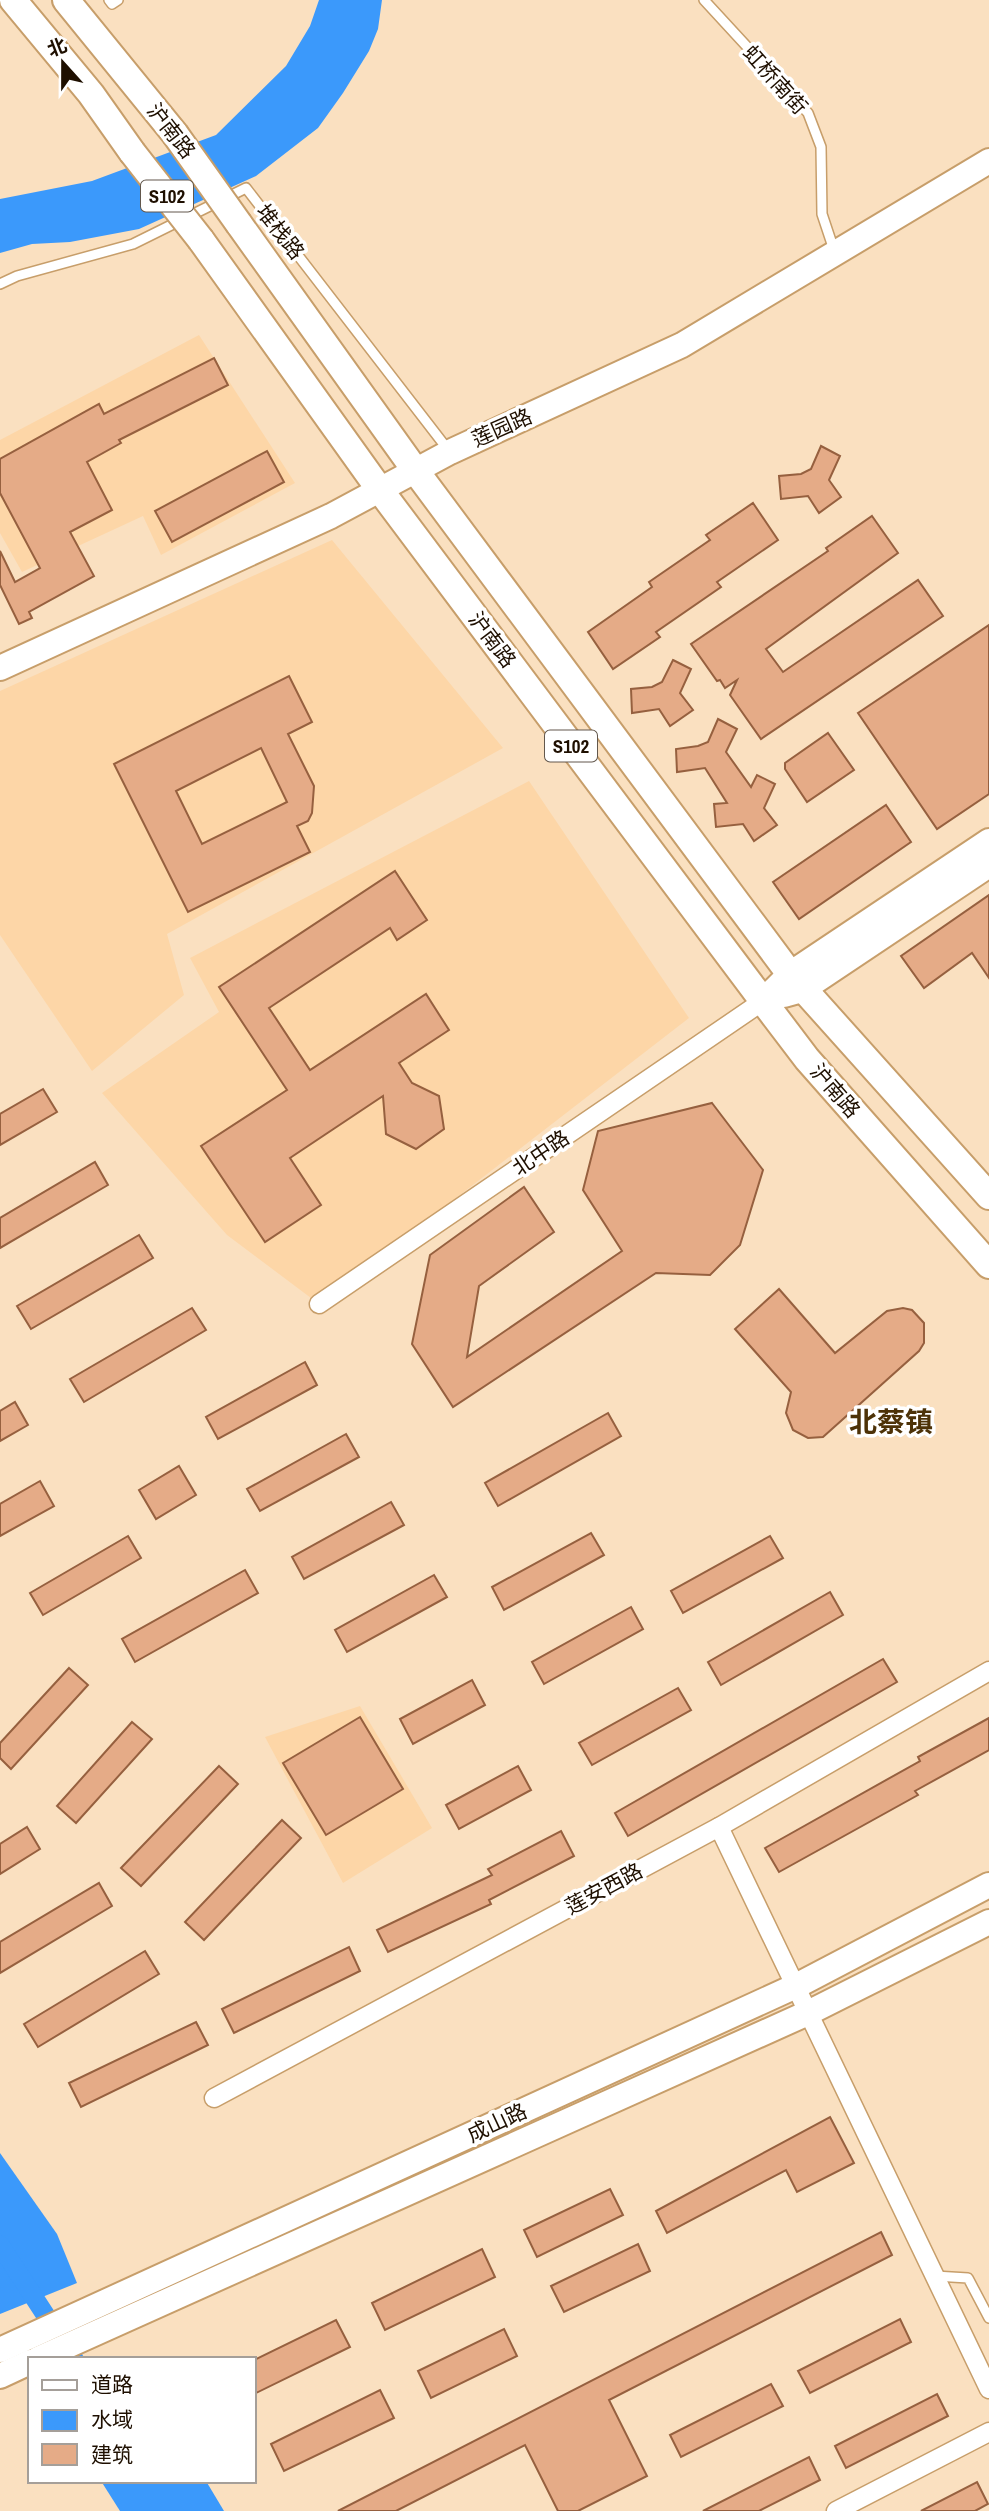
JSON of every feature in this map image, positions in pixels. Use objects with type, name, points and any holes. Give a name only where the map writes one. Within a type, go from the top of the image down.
[{"type":"main road","name":"沪南路","points":[[13,0],[91,94],[132,152],[201,240],[380,490],[807,1059],[989,1265]]},
{"type":"main road","name":"沪南路","points":[[66,0],[175,134],[415,470],[796,982],[989,1196]]},
{"type":"main road","name":"莲园路","points":[[0,668],[380,490],[450,452],[682,345],[989,162]]},
{"type":"main road","name":"北中路","points":[[796,982],[989,841]]},
{"type":"main road","name":"北中路","points":[[763,1001],[989,865]]},
{"type":"main road","name":"成山路","points":[[41,2357],[120,2309],[798,1985],[989,1885]]},
{"type":"main road","name":"成山路","points":[[0,2350],[120,2309],[810,2012],[989,1922]]},
{"type":"main road","points":[[0,2376],[28,2363]]},
{"type":"street","name":"北中路","points":[[319,1304],[763,1001]]},
{"type":"street","name":"莲安西路","points":[[214,2098],[719,1827],[989,1671]]},
{"type":"street","points":[[719,1827],[798,1985],[989,2389]]},
{"type":"street","points":[[836,2511],[989,2432]]},
{"type":"lane","points":[[109,0],[112,4],[118,0]]},
{"type":"lane","name":"虹桥南街","points":[[704,0],[808,113],[821,147],[822,214],[835,254]]},
{"type":"lane","name":"堆栈路","points":[[0,284],[18,276],[134,244],[246,188],[450,452]]},
{"type":"lane","points":[[935,2276],[968,2278],[989,2318]]},
{"type":"shaded area","points":[[199,335],[295,483],[161,555],[143,516],[22,572],[0,533],[0,440]]},
{"type":"shaded area","points":[[332,540],[503,748],[167,934],[184,995],[92,1071],[0,935],[0,691]]},
{"type":"shaded area","points":[[529,781],[689,1018],[319,1304],[227,1235],[102,1093],[219,1012],[190,958]]},
{"type":"shaded area","points":[[360,1706],[432,1828],[343,1883],[265,1737]]},
{"type":"water","points":[[319,0],[382,0],[378,29],[369,51],[318,128],[256,176],[139,229],[70,242],[32,244],[0,253],[0,199],[92,181],[216,135],[286,66],[310,26]]},
{"type":"water","points":[[0,2153],[57,2234],[77,2283],[0,2314]]},
{"type":"water","points":[[102,2483],[207,2483],[224,2511],[120,2511]]},
{"type":"building","points":[[214,358],[228,385],[119,440],[121,443],[87,462],[112,510],[70,532],[94,576],[29,612],[32,618],[19,624],[0,585],[0,551],[15,582],[40,568],[0,493],[0,459],[99,404],[104,414]]},
{"type":"building","points":[[821,446],[840,456],[829,480],[841,497],[819,513],[808,496],[781,499],[779,476],[801,474],[811,469]]},
{"type":"building","points":[[267,451],[284,482],[172,542],[155,511]]},
{"type":"building","points":[[753,503],[778,540],[717,582],[721,587],[656,632],[660,637],[613,669],[588,632],[652,587],[649,582],[710,540],[706,535]]},
{"type":"building","points":[[872,516],[898,553],[766,649],[783,672],[918,580],[943,616],[761,739],[730,695],[737,680],[725,688],[691,644],[828,551],[826,548]]},
{"type":"building","points":[[989,625],[989,794],[937,829],[858,713]]},
{"type":"building","points":[[673,660],[691,669],[680,693],[693,710],[670,726],[659,709],[632,713],[631,689],[652,687],[662,682]]},
{"type":"building","points":[[289,676],[312,722],[288,734],[314,786],[312,813],[308,821],[297,826],[310,852],[188,912],[114,764]],"holes":[[[261,748],[287,802],[202,844],[176,791]]]},
{"type":"building","points":[[718,719],[737,729],[726,752],[751,787],[757,775],[775,784],[764,808],[777,825],[754,841],[743,824],[716,827],[714,804],[727,803],[705,768],[677,772],[676,749],[708,742]]},
{"type":"building","points":[[828,733],[854,770],[807,802],[785,769],[785,763]]},
{"type":"building","points":[[886,805],[911,842],[799,919],[773,882]]},
{"type":"building","points":[[395,871],[427,920],[397,940],[390,928],[269,1008],[310,1070],[426,994],[449,1030],[399,1063],[412,1083],[439,1096],[444,1129],[416,1149],[386,1134],[383,1096],[290,1158],[321,1205],[265,1242],[201,1146],[287,1090],[219,987]]},
{"type":"building","points":[[989,895],[989,978],[972,953],[924,988],[901,956]]},
{"type":"building","points":[[43,1089],[57,1112],[0,1145],[0,1114]]},
{"type":"building","points":[[712,1103],[763,1170],[740,1245],[710,1275],[656,1273],[453,1407],[412,1344],[430,1255],[524,1187],[554,1232],[479,1286],[467,1357],[622,1251],[583,1190],[598,1131]]},
{"type":"building","points":[[95,1162],[108,1185],[0,1248],[0,1218]]},
{"type":"building","points":[[139,1235],[153,1258],[31,1329],[17,1306]]},
{"type":"building","points":[[779,1289],[835,1353],[887,1311],[903,1308],[912,1310],[924,1323],[924,1343],[919,1351],[823,1437],[808,1438],[793,1430],[786,1413],[791,1392],[735,1329]]},
{"type":"building","points":[[192,1308],[206,1330],[84,1402],[70,1379]]},
{"type":"building","points":[[305,1362],[317,1385],[218,1439],[206,1417]]},
{"type":"building","points":[[15,1402],[28,1425],[0,1441],[0,1411]]},
{"type":"building","points":[[608,1413],[621,1436],[498,1506],[485,1483]]},
{"type":"building","points":[[346,1434],[359,1457],[260,1511],[247,1489]]},
{"type":"building","points":[[179,1466],[196,1495],[156,1519],[139,1490]]},
{"type":"building","points":[[40,1481],[54,1506],[0,1536],[0,1504]]},
{"type":"building","points":[[391,1502],[404,1525],[304,1579],[292,1557]]},
{"type":"building","points":[[591,1533],[604,1555],[504,1610],[492,1587]]},
{"type":"building","points":[[128,1536],[141,1558],[43,1615],[30,1593]]},
{"type":"building","points":[[770,1536],[783,1558],[683,1613],[671,1591]]},
{"type":"building","points":[[245,1570],[258,1593],[135,1662],[122,1639]]},
{"type":"building","points":[[434,1575],[447,1597],[347,1652],[335,1630]]},
{"type":"building","points":[[830,1592],[843,1615],[721,1685],[708,1662]]},
{"type":"building","points":[[631,1607],[643,1629],[544,1684],[532,1662]]},
{"type":"building","points":[[883,1659],[897,1682],[628,1836],[615,1813]]},
{"type":"building","points":[[69,1668],[88,1685],[11,1769],[0,1758],[0,1743]]},
{"type":"building","points":[[472,1680],[485,1705],[413,1744],[400,1719]]},
{"type":"building","points":[[678,1688],[691,1710],[592,1765],[579,1743]]},
{"type":"building","points":[[360,1717],[403,1789],[326,1835],[283,1763]]},
{"type":"building","points":[[989,1718],[989,1750],[915,1791],[918,1795],[779,1872],[765,1848],[920,1761],[918,1757]]},
{"type":"building","points":[[132,1722],[152,1739],[76,1823],[57,1806]]},
{"type":"building","points":[[219,1766],[238,1784],[141,1886],[121,1868]]},
{"type":"building","points":[[518,1766],[531,1790],[459,1829],[446,1805]]},
{"type":"building","points":[[282,1820],[301,1838],[204,1940],[185,1922]]},
{"type":"building","points":[[27,1827],[40,1849],[0,1874],[0,1844]]},
{"type":"building","points":[[561,1831],[574,1856],[489,1900],[491,1904],[388,1952],[377,1930],[492,1875],[488,1869]]},
{"type":"building","points":[[99,1883],[112,1906],[0,1973],[0,1942]]},
{"type":"building","points":[[349,1947],[360,1971],[234,2033],[222,2009]]},
{"type":"building","points":[[145,1951],[159,1974],[38,2047],[24,2024]]},
{"type":"building","points":[[196,2022],[208,2045],[81,2107],[69,2083]]},
{"type":"building","points":[[830,2117],[854,2163],[797,2192],[786,2170],[667,2233],[656,2211]]},
{"type":"building","points":[[610,2189],[623,2215],[537,2257],[524,2230]]},
{"type":"building","points":[[881,2232],[892,2255],[609,2400],[647,2476],[578,2511],[558,2511],[525,2445],[396,2511],[338,2511]]},
{"type":"building","points":[[638,2244],[650,2271],[564,2312],[551,2286]]},
{"type":"building","points":[[482,2249],[495,2277],[385,2330],[372,2303]]},
{"type":"building","points":[[900,2319],[911,2342],[810,2393],[798,2371]]},
{"type":"building","points":[[336,2320],[350,2347],[256,2393],[256,2359]]},
{"type":"building","points":[[504,2329],[517,2356],[431,2398],[418,2371]]},
{"type":"building","points":[[771,2384],[783,2406],[681,2457],[670,2435]]},
{"type":"building","points":[[380,2390],[394,2418],[284,2471],[271,2444]]},
{"type":"building","points":[[937,2394],[948,2416],[846,2468],[835,2446]]},
{"type":"building","points":[[809,2457],[820,2480],[759,2511],[703,2511]]},
{"type":"building","points":[[977,2482],[988,2504],[975,2511],[921,2511]]},
{"type":"waterway","points":[[0,2245],[73,2357]]},
{"type":"district","name":"北蔡镇","points":[[891,1422]]}]
